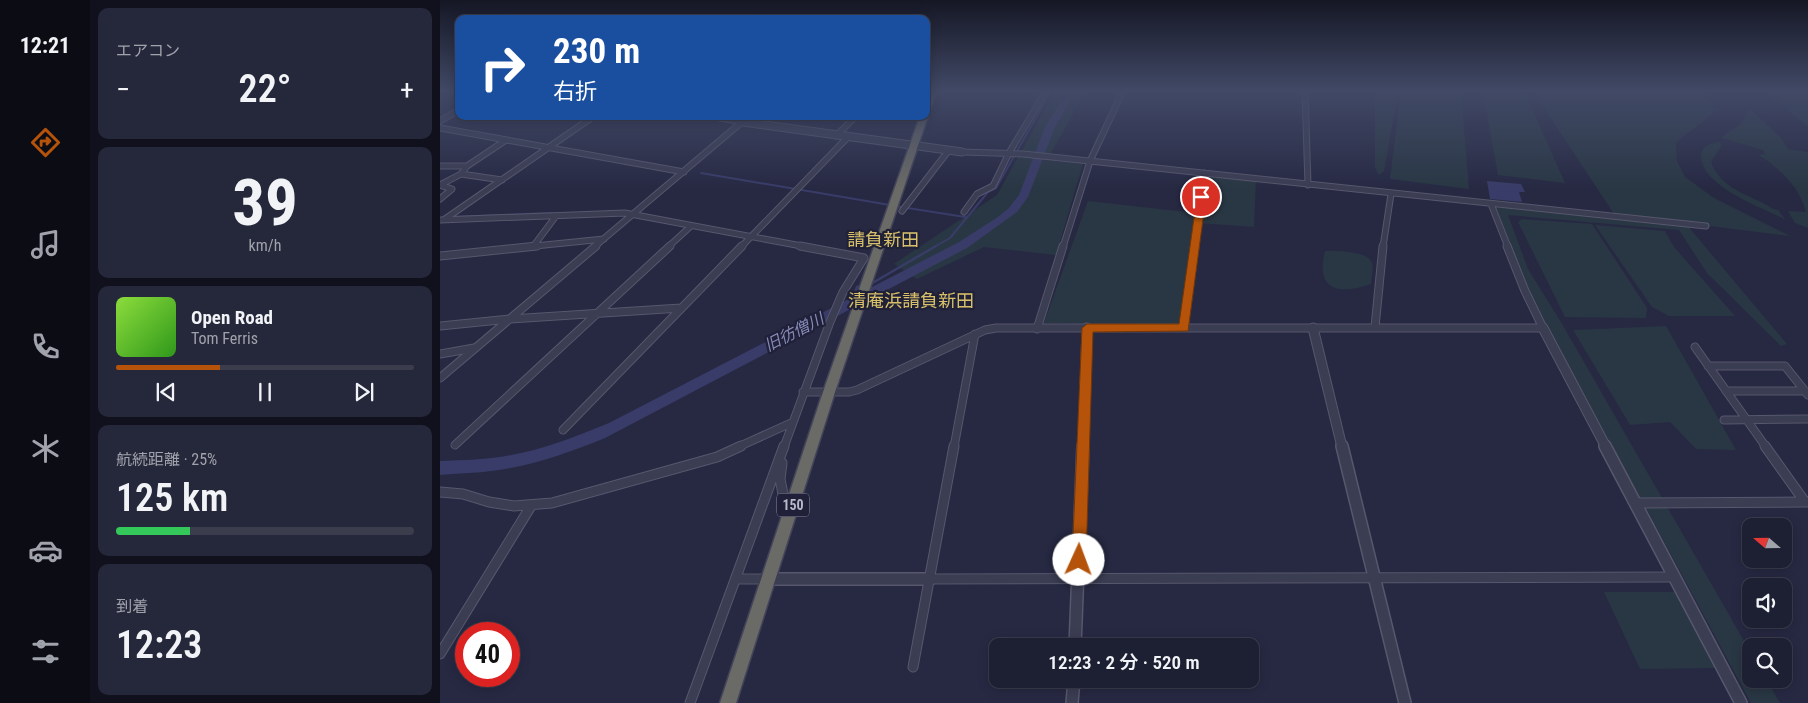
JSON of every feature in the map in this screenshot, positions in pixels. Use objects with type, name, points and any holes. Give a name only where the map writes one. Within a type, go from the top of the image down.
[{"type":"highway","name":"150","points":[[728,703],[829,392],[921,124]]},
{"type":"street","points":[[442,220],[583,124]]},
{"type":"street","points":[[440,378],[741,124]]},
{"type":"street","points":[[755,124],[847,138],[962,152],[1023,154],[1706,226]]},
{"type":"street","points":[[836,136],[848,124]]},
{"type":"street","points":[[964,212],[977,194],[993,186],[1009,153],[1026,124]]},
{"type":"street","points":[[1037,329],[1090,161],[1108,124]]},
{"type":"street","points":[[1306,124],[1308,185]]},
{"type":"street","points":[[440,128],[684,172]]},
{"type":"street","points":[[563,430],[847,138]]},
{"type":"street","points":[[440,199],[452,189],[440,185],[460,174],[468,166],[506,140]]},
{"type":"street","points":[[902,210],[949,150]]},
{"type":"street","points":[[440,166],[468,166]]},
{"type":"street","points":[[1184,328],[1204,173]]},
{"type":"street","points":[[460,174],[502,180]]},
{"type":"street","points":[[1375,327],[1380,264],[1392,194]]},
{"type":"street","points":[[1491,204],[1525,291],[1543,328],[1741,703]]},
{"type":"street","points":[[442,220],[632,215],[864,258],[837,305],[830,322],[690,703]]},
{"type":"street","points":[[535,244],[556,216]]},
{"type":"street","points":[[455,445],[691,226]]},
{"type":"street","points":[[440,256],[535,244],[604,238]]},
{"type":"street","points":[[440,326],[510,319],[681,308]]},
{"type":"street","points":[[803,392],[849,392],[857,390],[975,334],[996,328],[1543,328]]},
{"type":"street","points":[[1075,638],[1087,328]]},
{"type":"street","points":[[1313,328],[1405,703]]},
{"type":"street","points":[[913,667],[975,334]]},
{"type":"street","points":[[1695,347],[1806,502]]},
{"type":"street","points":[[440,354],[476,348]]},
{"type":"street","points":[[1708,366],[1785,366],[1806,393]]},
{"type":"street","points":[[1726,391],[1806,393]]},
{"type":"street","points":[[1724,420],[1808,419]]},
{"type":"street","points":[[440,492],[463,494],[507,505],[531,506],[576,498],[718,457],[791,424]]},
{"type":"street","points":[[783,450],[780,479],[788,520]]},
{"type":"street","points":[[1636,503],[1806,502]]},
{"type":"street","points":[[440,654],[531,506]]},
{"type":"street","points":[[736,579],[1675,577]]},
{"type":"street","points":[[1072,703],[1073,688]]},
{"type":"shaded area","points":[[1037,124],[1067,124],[1047,160],[1083,164],[1056,255],[984,247],[917,279],[894,264],[997,195]]},
{"type":"shaded area","points":[[1375,124],[1392,124],[1384,171],[1379,175],[1375,168]]},
{"type":"shaded area","points":[[1397,124],[1464,124],[1469,189],[1390,179]]},
{"type":"shaded area","points":[[1489,124],[1539,124],[1565,183],[1498,175]]},
{"type":"shaded area","points":[[1555,124],[1700,124],[1676,143],[1677,161],[1685,177],[1714,198],[1790,236],[1677,222],[1687,225],[1787,344],[1781,346],[1707,273],[1679,230],[1508,215],[1528,269],[1561,322],[1742,638],[1742,686],[1645,506],[1537,316],[1496,207],[1614,214]]},
{"type":"shaded area","points":[[1766,124],[1780,137],[1788,149],[1808,152],[1808,228],[1795,223],[1788,211],[1806,212],[1799,194],[1782,173],[1759,155],[1765,154],[1763,150],[1722,138],[1739,125]]},
{"type":"shaded area","points":[[1719,142],[1722,145],[1711,162],[1719,176],[1738,191],[1778,210],[1785,219],[1749,203],[1712,178],[1705,168],[1701,154],[1706,146]]},
{"type":"shaded area","points":[[1204,173],[1256,179],[1254,227],[1198,223]]},
{"type":"shaded area","points":[[1088,201],[1195,213],[1179,324],[1044,323]]},
{"type":"shaded area","points":[[1522,219],[1592,224],[1647,308],[1646,318],[1565,317],[1518,222]]},
{"type":"shaded area","points":[[1595,225],[1665,231],[1674,247],[1735,316],[1669,316],[1652,307]]},
{"type":"shaded area","points":[[1325,251],[1358,253],[1369,259],[1373,265],[1371,284],[1349,289],[1332,287],[1323,275]]},
{"type":"shaded area","points":[[1666,326],[1736,450],[1696,449],[1670,422],[1630,425],[1573,330]]},
{"type":"shaded area","points":[[1604,592],[1675,592],[1716,668],[1640,669]]},
{"type":"shaded area","points":[[1743,688],[1771,688],[1780,703],[1751,703]]},
{"type":"water","points":[[1487,181],[1521,184],[1525,192],[1519,192],[1522,202],[1490,199]]},
{"type":"waterway","points":[[934,247],[950,238],[988,192],[996,188],[1032,124]]},
{"type":"waterway","name":"旧彷僧川","points":[[440,468],[506,463],[554,450],[614,427],[963,245],[1013,210],[1024,195],[1052,124]]},
{"type":"waterway","points":[[1065,247],[1093,161]]},
{"type":"waterway","points":[[701,173],[890,205]]},
{"type":"waterway","points":[[895,206],[965,217]]},
{"type":"waterway","points":[[451,217],[552,213]]},
{"type":"waterway","points":[[869,285],[936,246]]},
{"type":"waterway","points":[[850,305],[857,287],[861,286]]},
{"type":"district","name":"請負新田","points":[[883,239]]},
{"type":"district","name":"清庵浜請負新田","points":[[911,300]]},
{"type":"route","points":[[1079,560],[1087,328],[1184,328],[1201,197]]}]
